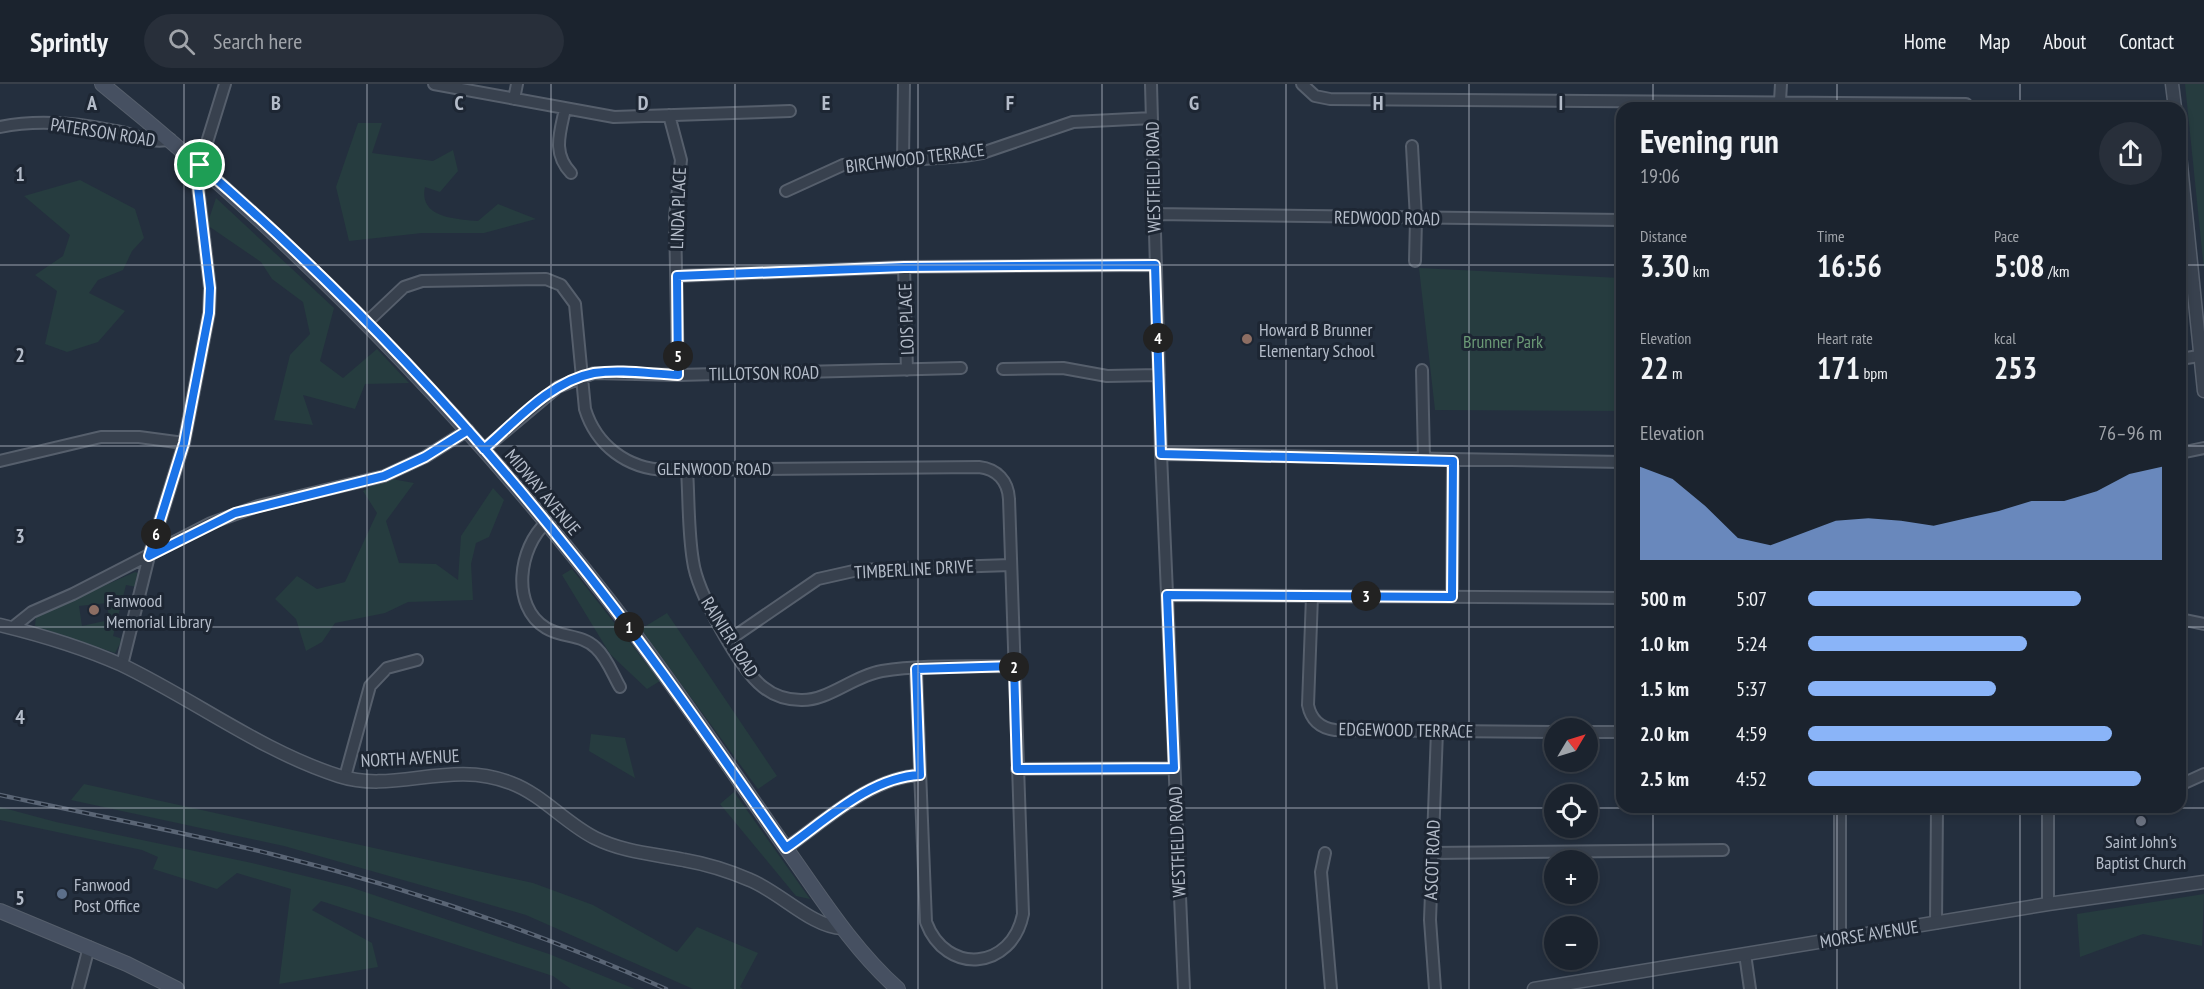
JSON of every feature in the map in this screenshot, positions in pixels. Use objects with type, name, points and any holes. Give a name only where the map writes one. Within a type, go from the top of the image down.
[{"type":"main road","name":"MIDWAY AVENUE","points":[[102,84],[170,139],[296,252],[468,430],[546,522],[663,672],[842,928]]},
{"type":"main road","points":[[0,911],[177,989]]},
{"type":"main road","name":"NORTH AVENUE","points":[[842,928],[898,989]]},
{"type":"street","points":[[122,666],[149,556],[184,443],[209,313],[210,288],[198,187],[200,165],[225,84]]},
{"type":"street","points":[[434,84],[614,117],[790,111]]},
{"type":"street","points":[[514,99],[517,84]]},
{"type":"street","points":[[903,160],[904,84]]},
{"type":"street","name":"WESTFIELD ROAD","points":[[1152,84],[1153,214],[1161,454],[1184,989]]},
{"type":"street","points":[[1302,84],[1315,96],[1330,99],[1616,103]]},
{"type":"street","points":[[1780,101],[1781,84]]},
{"type":"street","points":[[2172,84],[2174,102]]},
{"type":"street","points":[[1761,102],[1842,102]]},
{"type":"street","points":[[565,109],[558,141],[559,152],[562,164],[571,173]]},
{"type":"street","name":"LINDA PLACE","points":[[669,115],[681,160],[675,217],[678,375]]},
{"type":"street","name":"BIRCHWOOD TERRACE","points":[[786,191],[843,165],[982,153],[1073,122],[1152,118]]},
{"type":"street","name":"PATERSON ROAD","points":[[0,127],[49,122],[116,130],[161,143],[170,139]]},
{"type":"street","points":[[1412,146],[1416,219],[1415,261]]},
{"type":"street","name":"REDWOOD ROAD","points":[[1153,214],[1416,219],[1616,219]]},
{"type":"street","points":[[2186,219],[2204,391]]},
{"type":"street","points":[[677,276],[904,267],[1155,265]]},
{"type":"street","name":"LOIS PLACE","points":[[904,267],[907,370]]},
{"type":"street","name":"GLENWOOD ROAD","points":[[366,323],[404,287],[422,281],[546,279],[561,285],[575,304],[587,417],[595,432],[612,451],[642,467],[687,470],[979,466],[995,472],[1002,478],[1009,493],[1011,565]]},
{"type":"street","points":[[2186,358],[2199,357]]},
{"type":"street","name":"TILLOTSON ROAD","points":[[484,449],[549,394],[581,377],[603,372],[678,375],[961,368]]},
{"type":"street","points":[[1003,369],[1064,368],[1107,376],[1159,375]]},
{"type":"street","points":[[1422,370],[1424,459]]},
{"type":"street","points":[[6,626],[235,513],[384,476],[425,457],[468,430]]},
{"type":"street","points":[[0,461],[101,437],[139,437],[184,443]]},
{"type":"street","points":[[2186,452],[2204,448]]},
{"type":"street","points":[[1161,454],[1453,461],[1616,462]]},
{"type":"street","points":[[1452,597],[1453,461]]},
{"type":"street","name":"RAINIER ROAD","points":[[687,470],[693,561],[697,579],[704,599],[729,640],[761,685],[788,699],[812,699],[869,674],[916,669],[1014,666]]},
{"type":"street","points":[[546,522],[532,541],[524,571],[523,594],[527,605],[545,627],[556,633],[579,638],[596,648],[620,687]]},
{"type":"street","points":[[916,669],[926,922],[942,948],[965,959],[990,957],[1008,946],[1021,924],[1023,907],[1011,565]]},
{"type":"street","name":"TIMBERLINE DRIVE","points":[[729,640],[803,587],[834,574],[858,570],[1011,565]]},
{"type":"street","points":[[1167,595],[1616,598]]},
{"type":"street","name":"EDGEWOOD TERRACE","points":[[1312,596],[1308,705],[1314,720],[1331,730],[1544,732]]},
{"type":"street","points":[[2186,620],[2204,624]]},
{"type":"street","name":"NORTH AVENUE","points":[[6,626],[122,666],[307,764],[345,777],[375,781],[463,772],[497,778],[533,793],[585,832],[606,843],[726,871],[766,887],[827,927],[842,928]]},
{"type":"street","points":[[345,777],[370,686],[387,668],[417,660]]},
{"type":"street","name":"ASCOT ROAD","points":[[1435,989],[1430,920],[1437,731]]},
{"type":"street","points":[[1598,732],[1616,732]]},
{"type":"street","points":[[1017,769],[1174,768]]},
{"type":"street","points":[[2186,782],[2204,774]]},
{"type":"street","points":[[786,848],[860,796],[894,781],[920,775]]},
{"type":"street","points":[[1840,813],[1840,940]]},
{"type":"street","points":[[1936,923],[1937,813]]},
{"type":"street","points":[[2048,813],[2048,904]]},
{"type":"street","points":[[1432,853],[1723,850]]},
{"type":"street","points":[[1325,853],[1321,872],[1330,989]]},
{"type":"street","name":"MORSE AVENUE","points":[[1534,989],[2048,904],[2204,882]]},
{"type":"street","points":[[78,989],[88,948]]},
{"type":"street","points":[[1744,954],[1750,989]]},
{"type":"green space","points":[[2185,84],[2204,84],[2204,270]]},
{"type":"green space","points":[[358,123],[382,123],[372,153],[433,161],[453,150],[458,171],[440,192],[425,187],[424,197],[427,205],[433,211],[450,218],[478,221],[498,204],[536,219],[484,233],[422,233],[349,241],[336,187]]},
{"type":"green space","points":[[80,180],[135,209],[144,238],[132,251],[123,270],[98,280],[89,293],[125,311],[98,342],[67,352],[45,344],[57,291],[35,275],[63,256],[70,235],[24,196]]},
{"type":"green space","points":[[216,198],[334,308],[320,361],[343,378],[377,349],[409,383],[365,384],[355,409],[303,395],[313,425],[274,420],[290,355],[310,334],[303,302],[272,279],[261,262],[207,225]]},
{"type":"green space","name":"Brunner Park","points":[[1419,268],[1616,278],[1616,411],[1435,410]]},
{"type":"green space","points":[[386,478],[414,483],[386,521],[399,563],[436,564],[458,580],[461,536],[493,488],[504,500],[489,537],[476,543],[471,564],[473,600],[408,602],[385,613],[335,623],[322,642],[306,651],[296,619],[275,599],[297,576],[317,589],[345,582],[377,513],[363,491]]},
{"type":"green space","points":[[572,569],[660,681],[647,689],[610,654],[562,575]]},
{"type":"green space","points":[[135,572],[141,574],[137,587],[126,585],[113,636],[120,638],[121,642],[115,653],[35,626],[36,616]],"holes":[[[107,603],[109,620],[82,626],[79,606]]]},
{"type":"green space","points":[[667,613],[777,776],[758,789],[641,629]]},
{"type":"green space","points":[[591,734],[625,738],[635,778],[589,751]]},
{"type":"green space","points":[[84,784],[533,883],[593,905],[677,952],[697,927],[758,953],[740,987],[743,989],[693,989],[526,915],[284,846],[71,800]]},
{"type":"green space","points":[[734,792],[810,899],[796,896],[720,804]]},
{"type":"green space","points":[[0,807],[56,822],[252,863],[350,887],[549,954],[635,989],[571,989],[553,976],[321,901],[312,910],[372,943],[378,967],[279,984],[291,889],[237,873],[217,889],[153,869],[158,857],[142,850],[0,820]]},
{"type":"green space","points":[[2204,894],[2202,946],[2143,934],[2080,957],[2077,914]]},
{"type":"railway","points":[[0,795],[173,831],[375,882],[474,913],[571,949],[666,989]]},
{"type":"place","name":"Howard B Brunner Elementary School","points":[[1247,339]]},
{"type":"place","name":"Fanwood Memorial Library","points":[[94,610]]},
{"type":"place","name":"Saint John's Baptist Church","points":[[2141,821]]},
{"type":"place","name":"Fanwood Post Office","points":[[62,894]]},
{"type":"route","points":[[200,165],[198,187],[210,288],[209,313],[184,443],[149,556],[235,513],[287,498],[384,476],[425,457],[468,430],[484,449],[549,394],[558,387],[581,377],[603,372],[678,375],[677,276],[904,267],[1155,265],[1161,454],[1453,461],[1452,597],[1167,595],[1174,768],[1017,769],[1014,666],[916,669],[920,775],[894,781],[860,796],[786,848],[663,672],[566,546],[468,430],[296,252],[200,165]]}]
